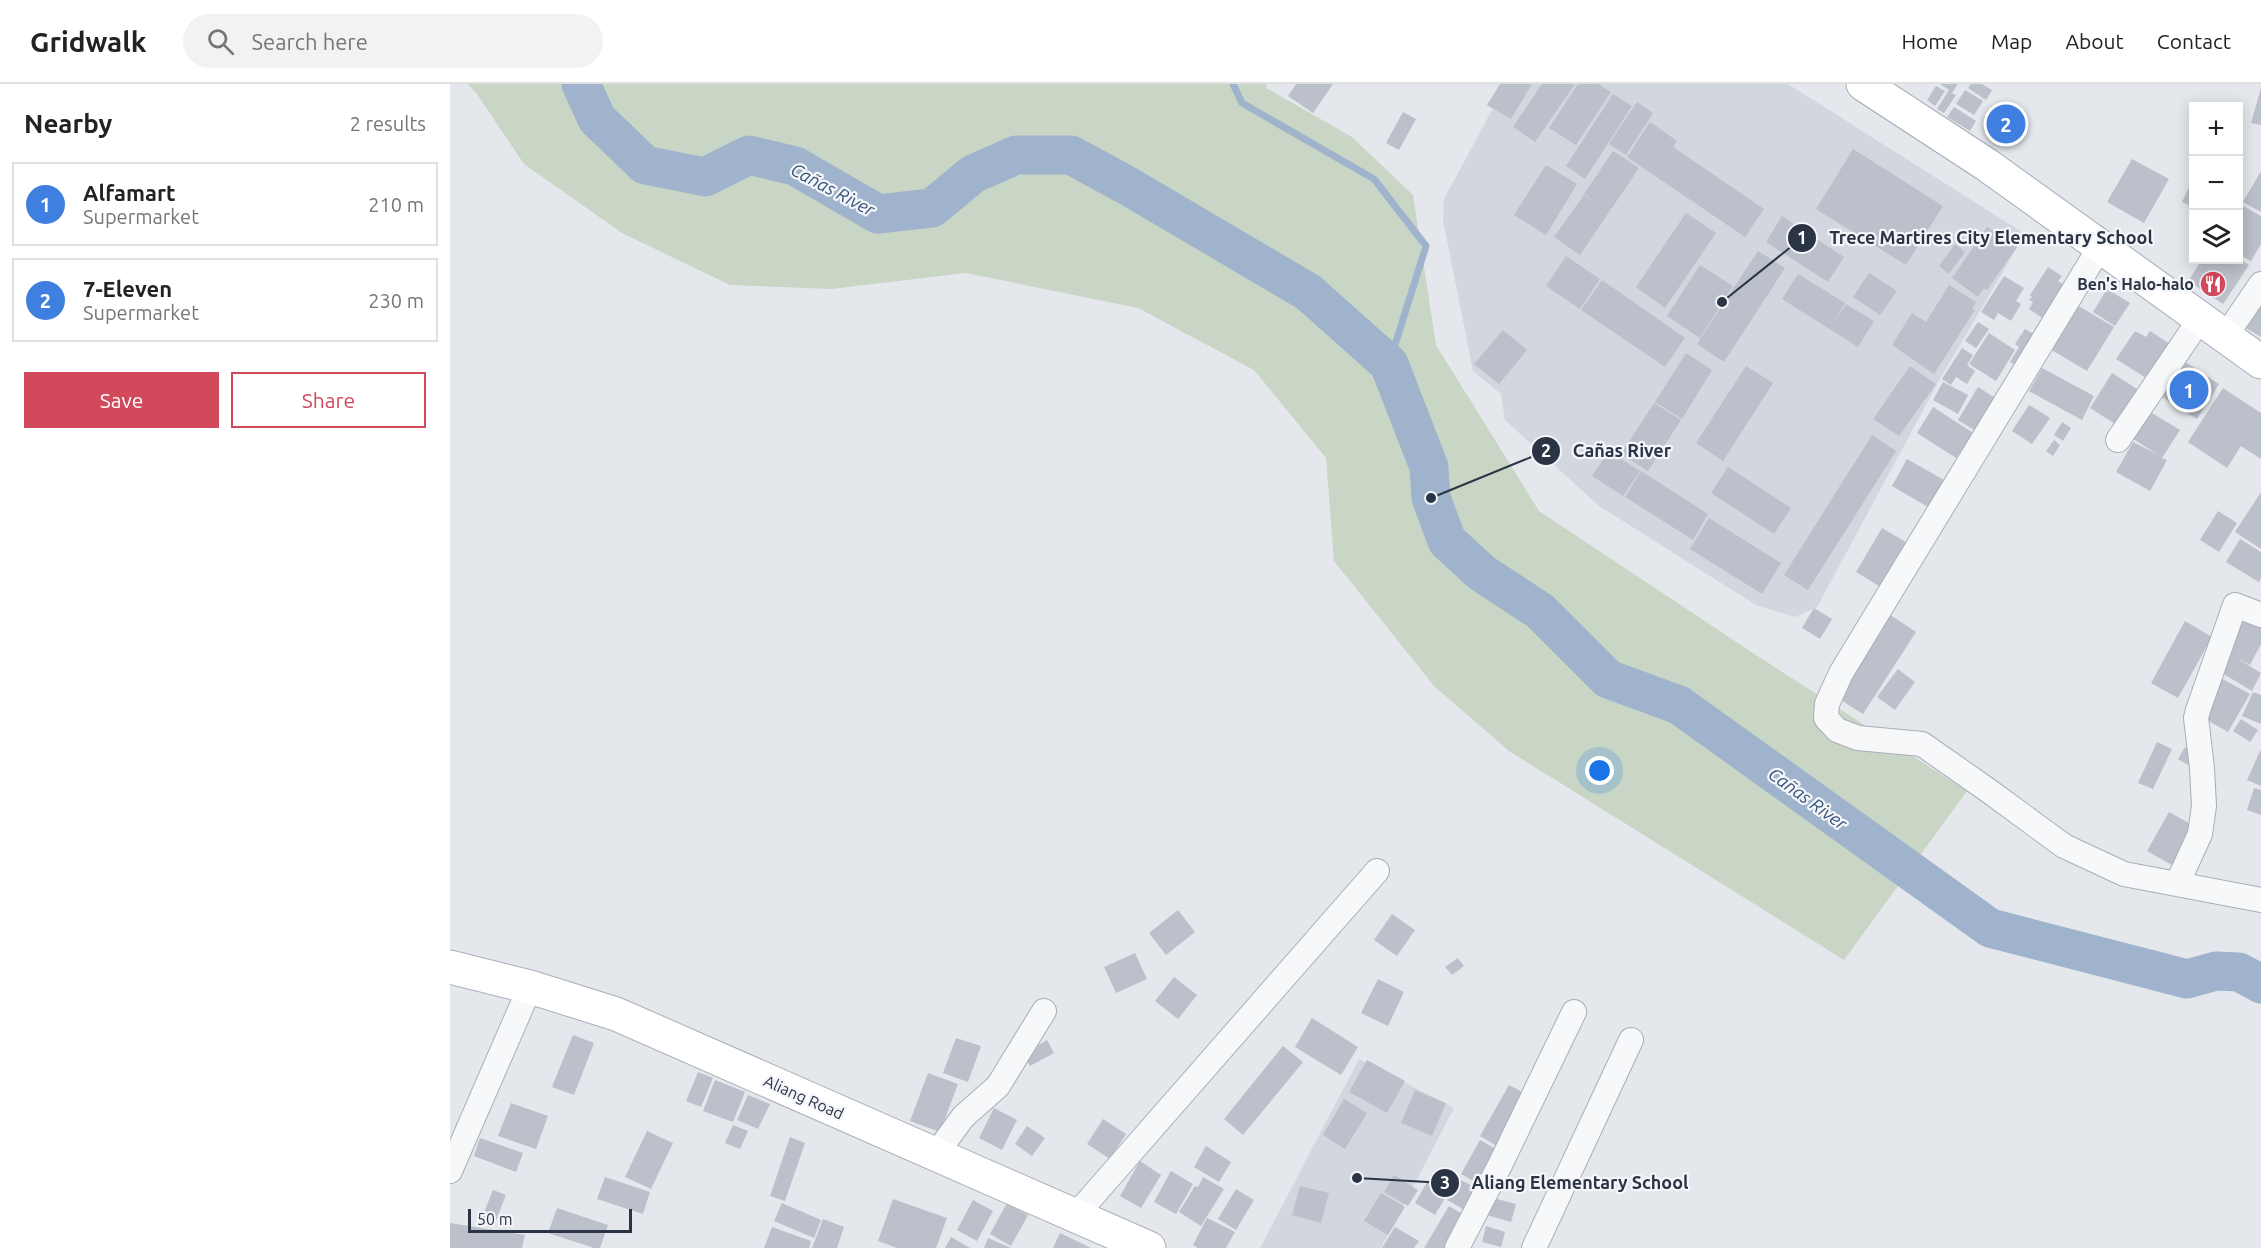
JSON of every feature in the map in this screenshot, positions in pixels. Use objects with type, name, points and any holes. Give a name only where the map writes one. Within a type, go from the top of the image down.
[{"type":"street","points":[[1863,84],[1988,165],[2261,362]]},
{"type":"street","points":[[2100,247],[1841,674],[1827,705],[1826,718],[1837,730],[1858,738],[1922,744],[2064,846],[2124,874],[2261,900]]},
{"type":"street","points":[[2118,440],[2212,328],[2261,284]]},
{"type":"street","points":[[2177,884],[2200,834],[2204,806],[2196,718],[2198,710],[2235,605],[2261,615]]},
{"type":"street","points":[[1076,1215],[1377,871]]},
{"type":"street","name":"Aliang Road","points":[[450,967],[530,987],[616,1014],[1146,1247]]},
{"type":"street","points":[[450,1171],[530,987]]},
{"type":"street","points":[[936,1154],[963,1117],[998,1086],[1044,1011]]},
{"type":"street","points":[[1457,1248],[1574,1012]]},
{"type":"street","points":[[1534,1248],[1631,1040]]},
{"type":"shaded area","points":[[1506,84],[1788,84],[2025,234],[1940,379],[1817,607],[1795,617],[1756,605],[1599,506],[1505,420],[1501,394],[1473,371],[1443,220],[1444,199]]},
{"type":"shaded area","points":[[1359,1059],[1454,1108],[1381,1248],[1260,1248]]},
{"type":"green space","points":[[468,84],[1267,84],[1266,88],[1352,137],[1413,195],[1436,345],[1539,511],[1967,791],[1844,960],[1509,751],[1434,686],[1334,561],[1326,458],[1254,370],[1138,308],[966,273],[831,289],[730,285],[622,233],[524,164]]},
{"type":"building","points":[[1296,84],[1333,84],[1313,113],[1288,96]]},
{"type":"building","points":[[1500,84],[1532,84],[1511,119],[1487,105]]},
{"type":"building","points":[[1542,84],[1575,84],[1535,142],[1513,127]]},
{"type":"building","points":[[1578,84],[1598,84],[1611,92],[1576,145],[1549,128]]},
{"type":"building","points":[[1940,84],[1958,84],[1952,93],[1956,95],[1944,113],[1937,109],[1949,90]]},
{"type":"building","points":[[1971,84],[1982,84],[1992,90],[1986,100],[1968,88]]},
{"type":"building","points":[[1936,86],[1945,91],[1935,106],[1927,100]]},
{"type":"building","points":[[2261,88],[2261,125],[2251,123]]},
{"type":"building","points":[[1965,90],[1983,101],[1974,115],[1956,104]]},
{"type":"building","points":[[1613,94],[1632,106],[1585,179],[1566,166]]},
{"type":"building","points":[[1637,102],[1653,113],[1626,155],[1609,144]]},
{"type":"building","points":[[1954,107],[1976,121],[1970,131],[1947,117]]},
{"type":"building","points":[[1403,112],[1416,119],[1399,150],[1386,143]]},
{"type":"building","points":[[1650,122],[1677,141],[1673,147],[1764,209],[1745,237],[1627,157]]},
{"type":"building","points":[[1853,149],[1943,206],[1906,265],[1816,209]]},
{"type":"building","points":[[1613,151],[1639,168],[1580,255],[1554,237],[1584,195],[1601,206],[1584,194]]},
{"type":"building","points":[[2132,159],[2169,179],[2144,223],[2107,202]]},
{"type":"building","points":[[1546,165],[1577,184],[1546,235],[1514,215]]},
{"type":"building","points":[[2261,171],[2261,212],[2243,202]]},
{"type":"building","points":[[2189,187],[2189,206],[2182,202]]},
{"type":"building","points":[[2243,206],[2261,216],[2261,244],[2251,261],[2243,257]]},
{"type":"building","points":[[1686,213],[1716,233],[1665,308],[1636,287]]},
{"type":"building","points":[[1782,216],[1844,257],[1828,282],[1766,242]]},
{"type":"building","points":[[1987,227],[2017,247],[1987,290],[1984,288],[1978,297],[1952,278]]},
{"type":"building","points":[[1955,244],[1965,252],[1949,274],[1939,266]]},
{"type":"building","points":[[1758,251],[1785,268],[1724,362],[1697,344]]},
{"type":"building","points":[[1566,256],[1600,279],[1580,309],[1546,286]]},
{"type":"building","points":[[2243,261],[2249,265],[2223,304],[2188,281],[2199,264],[2243,264]]},
{"type":"building","points":[[1700,265],[1733,286],[1700,338],[1667,316]]},
{"type":"building","points":[[2048,267],[2062,276],[2058,281],[2071,290],[2050,323],[2029,309],[2033,302],[2029,300],[2032,297],[2030,295]]},
{"type":"building","points":[[1869,273],[1897,291],[1880,315],[1853,297]]},
{"type":"building","points":[[1798,274],[1845,303],[1834,322],[1846,304],[1874,321],[1858,347],[1782,299]]},
{"type":"building","points":[[2004,276],[2024,288],[2016,301],[2021,304],[2011,321],[1998,313],[1994,320],[1981,312]]},
{"type":"building","points":[[1602,280],[1685,338],[1665,367],[1581,310]]},
{"type":"building","points":[[1949,285],[1976,302],[1972,308],[1975,310],[1934,374],[1892,345],[1912,313],[1926,322]]},
{"type":"building","points":[[2107,289],[2130,303],[2115,326],[2093,312]]},
{"type":"building","points":[[2261,304],[2261,337],[2246,328]]},
{"type":"building","points":[[2077,305],[2114,327],[2087,371],[2050,349]]},
{"type":"building","points":[[1978,322],[1989,329],[1976,348],[1965,341]]},
{"type":"building","points":[[2025,329],[2042,339],[2022,369],[2010,362],[2019,347],[2015,344]]},
{"type":"building","points":[[1503,330],[1527,350],[1499,384],[1474,364]]},
{"type":"building","points":[[2135,331],[2146,337],[2150,331],[2173,346],[2154,383],[2116,359]]},
{"type":"building","points":[[1989,333],[2015,350],[1996,381],[1969,364]]},
{"type":"building","points":[[1962,348],[1973,355],[1967,365],[1975,371],[1967,384],[1956,377],[1951,385],[1942,379]]},
{"type":"building","points":[[1686,353],[1712,370],[1682,419],[1655,402]]},
{"type":"building","points":[[2182,360],[2219,384],[2197,419],[2159,395]]},
{"type":"building","points":[[1746,366],[1773,383],[1723,461],[1696,443]]},
{"type":"building","points":[[1910,366],[1936,384],[1899,436],[1873,419]]},
{"type":"building","points":[[2042,368],[2094,396],[2082,420],[2029,391]]},
{"type":"building","points":[[2112,373],[2145,394],[2123,429],[2090,408]]},
{"type":"building","points":[[1943,382],[1968,395],[1958,414],[1933,400]]},
{"type":"building","points":[[1978,387],[2003,403],[1984,436],[1958,420]]},
{"type":"building","points":[[2223,388],[2261,413],[2261,459],[2241,446],[2227,468],[2188,442]]},
{"type":"building","points":[[1654,403],[1681,420],[1648,471],[1621,454]]},
{"type":"building","points":[[2029,405],[2050,418],[2032,444],[2012,431]]},
{"type":"building","points":[[1933,407],[1973,433],[1956,458],[1917,433]]},
{"type":"building","points":[[2147,410],[2180,430],[2162,458],[2167,460],[2150,491],[2116,472],[2133,442],[2160,456],[2130,437]]},
{"type":"building","points":[[2062,422],[2071,428],[2063,441],[2054,435]]},
{"type":"building","points":[[1872,435],[1896,451],[1808,590],[1784,575]]},
{"type":"building","points":[[2054,440],[2060,445],[2053,456],[2046,451]]},
{"type":"building","points":[[1609,451],[1640,471],[1623,496],[1592,476]]},
{"type":"building","points":[[1907,459],[1944,480],[1928,507],[1892,486]]},
{"type":"building","points":[[1728,467],[1791,508],[1774,534],[1711,493]]},
{"type":"building","points":[[1641,471],[1708,514],[1693,540],[1625,497]]},
{"type":"building","points":[[2261,492],[2261,549],[2235,532]]},
{"type":"building","points":[[2218,511],[2237,523],[2219,552],[2200,540]]},
{"type":"building","points":[[1709,518],[1781,563],[1762,594],[1690,549]]},
{"type":"building","points":[[1882,528],[1911,545],[1884,589],[1856,572]]},
{"type":"building","points":[[2240,539],[2261,552],[2259,582],[2226,562]]},
{"type":"building","points":[[1814,608],[1832,619],[1820,639],[1802,628]]},
{"type":"building","points":[[2242,611],[2261,621],[2261,644],[2250,665],[2235,657],[2261,673],[2252,691],[2215,669]]},
{"type":"building","points":[[1889,614],[1916,632],[1863,714],[1836,697]]},
{"type":"building","points":[[2185,621],[2212,637],[2178,698],[2151,683]]},
{"type":"building","points":[[1898,669],[1915,682],[1895,710],[1877,697]]},
{"type":"building","points":[[2219,677],[2250,694],[2228,732],[2198,715]]},
{"type":"building","points":[[2253,692],[2261,695],[2261,724],[2242,716]]},
{"type":"building","points":[[2241,719],[2258,730],[2250,742],[2233,731]]},
{"type":"building","points":[[2157,742],[2172,749],[2153,789],[2138,783]]},
{"type":"building","points":[[2185,747],[2199,755],[2192,767],[2178,759]]},
{"type":"building","points":[[2261,749],[2261,786],[2247,780]]},
{"type":"building","points":[[2254,788],[2261,790],[2261,815],[2247,810]]},
{"type":"building","points":[[2169,812],[2194,826],[2172,865],[2147,851]]},
{"type":"building","points":[[1178,910],[1195,932],[1166,955],[1149,933]]},
{"type":"building","points":[[1392,914],[1415,930],[1397,956],[1374,940]]},
{"type":"building","points":[[1135,953],[1147,979],[1116,993],[1104,967]]},
{"type":"building","points":[[1458,958],[1464,966],[1452,975],[1445,967]]},
{"type":"building","points":[[1174,977],[1197,995],[1178,1019],[1155,1001]]},
{"type":"building","points":[[1378,979],[1404,992],[1388,1026],[1361,1013]]},
{"type":"building","points":[[1312,1018],[1358,1047],[1341,1075],[1295,1047]]},
{"type":"building","points":[[573,1035],[594,1043],[574,1095],[552,1087]]},
{"type":"building","points":[[956,1038],[981,1046],[968,1082],[943,1073]]},
{"type":"building","points":[[1047,1040],[1054,1053],[1030,1066],[1023,1054]]},
{"type":"building","points":[[1283,1046],[1303,1062],[1243,1135],[1224,1119]]},
{"type":"building","points":[[1367,1060],[1405,1081],[1387,1113],[1349,1092]]},
{"type":"building","points":[[698,1072],[713,1078],[701,1107],[686,1101]]},
{"type":"building","points":[[928,1073],[958,1084],[940,1132],[910,1121]]},
{"type":"building","points":[[715,1080],[745,1092],[733,1122],[703,1111]]},
{"type":"building","points":[[1509,1085],[1531,1097],[1502,1149],[1480,1136]]},
{"type":"building","points":[[1415,1090],[1446,1103],[1432,1136],[1401,1123]]},
{"type":"building","points":[[748,1095],[770,1104],[758,1129],[737,1120]]},
{"type":"building","points":[[1344,1099],[1367,1113],[1345,1149],[1323,1135]]},
{"type":"building","points":[[511,1103],[548,1116],[536,1149],[498,1136]]},
{"type":"building","points":[[994,1108],[1017,1120],[1002,1150],[979,1138]]},
{"type":"building","points":[[1103,1119],[1126,1134],[1110,1159],[1087,1144]]},
{"type":"building","points":[[733,1125],[748,1131],[740,1149],[725,1143]]},
{"type":"building","points":[[1027,1126],[1045,1138],[1032,1156],[1015,1144]]},
{"type":"building","points":[[647,1131],[673,1143],[651,1189],[625,1177]]},
{"type":"building","points":[[790,1137],[805,1143],[785,1201],[770,1196]]},
{"type":"building","points":[[480,1138],[523,1153],[516,1172],[474,1156]]},
{"type":"building","points":[[1480,1140],[1503,1153],[1484,1187],[1461,1174]]},
{"type":"building","points":[[1206,1146],[1231,1162],[1219,1182],[1194,1167]]},
{"type":"building","points":[[1140,1161],[1161,1175],[1141,1208],[1120,1196]]},
{"type":"building","points":[[1171,1171],[1193,1184],[1176,1214],[1154,1202]]},
{"type":"building","points":[[1394,1175],[1418,1190],[1408,1206],[1384,1192]]},
{"type":"building","points":[[605,1177],[650,1192],[643,1214],[597,1199]]},
{"type":"building","points":[[1203,1177],[1224,1189],[1201,1226],[1179,1212]]},
{"type":"building","points":[[1459,1179],[1482,1191],[1470,1213],[1447,1200]]},
{"type":"building","points":[[1427,1182],[1448,1193],[1435,1215],[1415,1203]]},
{"type":"building","points":[[1300,1186],[1329,1193],[1321,1223],[1292,1215]]},
{"type":"building","points":[[1236,1189],[1254,1200],[1236,1230],[1218,1219]]},
{"type":"building","points":[[493,1190],[506,1195],[495,1223],[482,1217]]},
{"type":"building","points":[[1381,1193],[1405,1207],[1388,1235],[1364,1221]]},
{"type":"building","points":[[1493,1198],[1516,1204],[1511,1222],[1487,1215]]},
{"type":"building","points":[[893,1199],[947,1218],[936,1248],[897,1248],[878,1241]]},
{"type":"building","points":[[973,1200],[993,1211],[977,1241],[957,1230]]},
{"type":"building","points":[[782,1203],[821,1220],[814,1238],[774,1221]]},
{"type":"building","points":[[1007,1203],[1028,1215],[1011,1246],[990,1234]]},
{"type":"building","points":[[1449,1206],[1470,1219],[1453,1248],[1424,1248]]},
{"type":"building","points":[[557,1208],[608,1225],[600,1248],[548,1233]]},
{"type":"building","points":[[1207,1218],[1235,1232],[1226,1248],[1198,1248],[1193,1245]]},
{"type":"building","points":[[823,1219],[844,1227],[837,1248],[812,1248]]},
{"type":"building","points":[[450,1223],[525,1235],[522,1248],[450,1248]]},
{"type":"building","points":[[1486,1226],[1505,1232],[1501,1247],[1482,1242]]},
{"type":"building","points":[[772,1227],[811,1241],[809,1248],[764,1248]]},
{"type":"building","points":[[1395,1227],[1419,1241],[1414,1248],[1382,1248]]},
{"type":"building","points":[[1060,1233],[1091,1248],[1053,1248]]},
{"type":"building","points":[[951,1237],[970,1248],[945,1248]]},
{"type":"building","points":[[988,1238],[1011,1248],[984,1248]]},
{"type":"waterway","name":"Cañas River","points":[[581,84],[597,119],[645,165],[705,177],[749,155],[795,166],[878,214],[932,208],[973,174],[1016,155],[1071,155],[1308,292],[1389,364],[1429,467],[1431,498],[1447,541],[1482,573],[1540,611],[1608,679],[1679,705],[1990,928],[2187,979],[2216,971],[2239,972],[2261,984]]},
{"type":"waterway","points":[[1233,84],[1242,103],[1374,179],[1426,246],[1389,364]]},
{"type":"place","name":"7-Eleven","points":[[2006,124]]},
{"type":"place","name":"Ben's Halo-halo","points":[[2213,284]]},
{"type":"place","name":"Trece Martires City Elementary School","points":[[1722,302]]},
{"type":"place","name":"Alfamart","points":[[2189,390]]},
{"type":"place","name":"Cañas River","points":[[1431,498]]},
{"type":"place","name":"Aliang Elementary School","points":[[1357,1178]]}]
